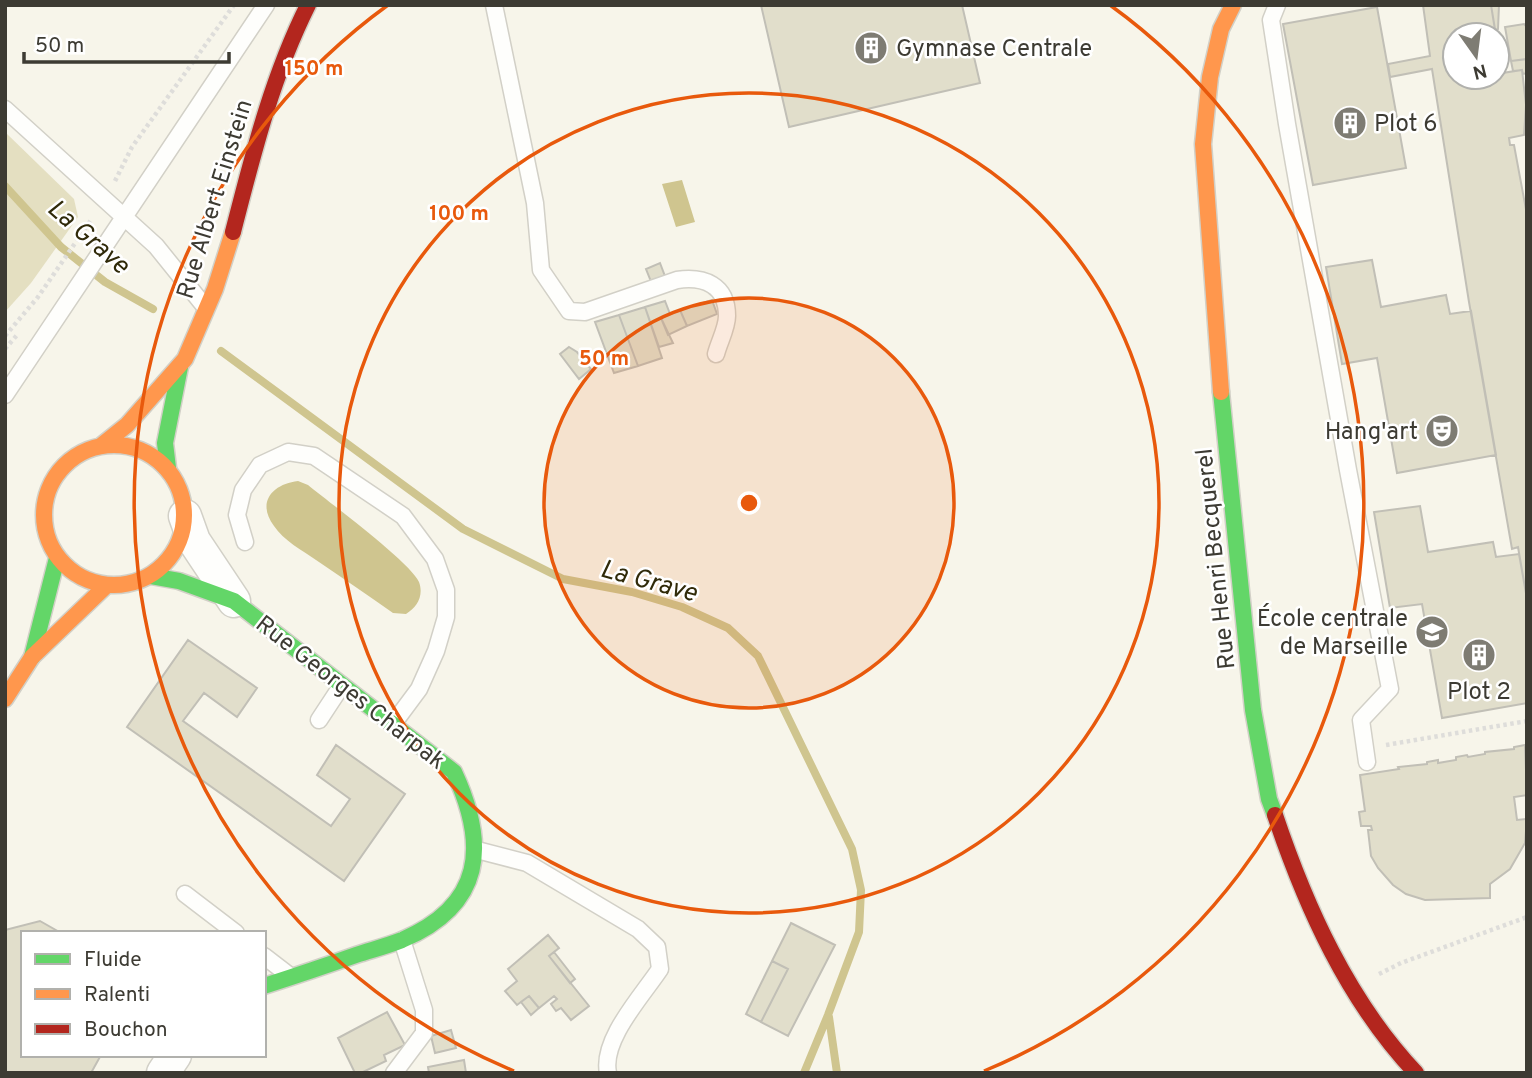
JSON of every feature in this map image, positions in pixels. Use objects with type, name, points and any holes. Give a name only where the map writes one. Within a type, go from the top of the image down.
[{"type":"street","name":"Rue Albert Einstein","points":[[168,468],[165,443],[180,367],[223,267],[268,100],[295,29],[308,5]]},
{"type":"street","name":"Rue Henri Becquerel","points":[[1233,5],[1221,29],[1210,78],[1203,144],[1224,418],[1253,710],[1269,799],[1291,863],[1317,922],[1357,997],[1399,1055],[1416,1073]]},
{"type":"street","name":"Rue Albert Einstein","points":[[102,445],[127,425],[180,367]]},
{"type":"street","points":[[102,445],[126,445],[149,453],[168,468],[184,499],[185,516],[181,539],[175,550],[169,560],[151,576],[130,584],[107,585],[88,581],[57,558],[46,535],[43,509],[49,487],[62,467],[80,453],[102,445]]},
{"type":"street","points":[[185,516],[194,541],[234,601]]},
{"type":"street","points":[[32,657],[57,558]]},
{"type":"street","name":"Rue Georges Charpak","points":[[151,576],[179,581],[234,601],[454,772],[466,794],[474,818],[477,850],[468,885],[441,919],[402,940],[266,985]]},
{"type":"street","points":[[5,699],[32,657],[107,585]]},
{"type":"street","points":[[163,1073],[173,1057]]},
{"type":"lane","points":[[5,395],[266,5]]},
{"type":"lane","points":[[494,5],[535,203],[541,270],[547,282],[569,311],[585,312],[677,280],[692,277],[712,283],[722,295],[727,317],[716,354]]},
{"type":"lane","points":[[1277,5],[1271,20],[1287,124],[1390,689],[1360,720],[1366,755]]},
{"type":"lane","points":[[5,109],[156,246],[206,308]]},
{"type":"lane","points":[[246,542],[237,515],[243,490],[260,464],[288,452],[314,456],[404,516],[435,559],[446,590],[446,617],[436,651],[419,690],[393,724]]},
{"type":"lane","points":[[318,720],[342,685]]},
{"type":"lane","points":[[477,850],[527,863],[638,929],[657,947],[660,969],[615,1035],[606,1063],[608,1073]]},
{"type":"lane","points":[[185,894],[233,931]]},
{"type":"lane","points":[[394,1073],[424,1032],[424,1010],[402,940]]},
{"type":"lane","points":[[266,958],[291,977]]},
{"type":"path","points":[[96,227],[132,147],[234,5]]},
{"type":"path","points":[[5,336],[38,297],[91,220]]},
{"type":"path","points":[[1366,755],[1527,721]]},
{"type":"path","points":[[1378,975],[1401,963],[1527,917]]},
{"type":"shaded area","points":[[5,132],[74,199],[78,217],[31,283],[5,312]]},
{"type":"shaded area","points":[[682,180],[695,222],[676,227],[662,184]]},
{"type":"shaded area","points":[[298,481],[308,485],[350,518],[413,573],[421,592],[419,601],[410,611],[406,614],[393,613],[294,545],[278,531],[269,517],[267,502],[275,490]]},
{"type":"building","name":"Gymnase Centrale","points":[[761,5],[962,5],[980,83],[789,127]]},
{"type":"building","points":[[1423,5],[1491,5],[1494,21],[1441,21],[1441,91],[1511,91],[1511,72],[1522,70],[1526,105],[1524,135],[1509,138],[1510,145],[1514,145],[1527,215],[1527,599],[1518,547],[1512,549],[1432,69],[1390,77],[1388,64],[1430,56]]},
{"type":"building","points":[[1491,5],[1499,5],[1498,21],[1494,21]]},
{"type":"building","name":"Plot 6","points":[[1377,7],[1406,168],[1313,185],[1283,24]]},
{"type":"building","points":[[1524,24],[1527,27],[1527,59],[1511,61],[1511,26]]},
{"type":"building","points":[[1527,59],[1527,73],[1523,74],[1522,70],[1513,71],[1511,61]]},
{"type":"building","points":[[1372,260],[1381,307],[1446,295],[1450,314],[1471,311],[1496,455],[1397,473],[1377,358],[1342,364],[1326,267]]},
{"type":"building","points":[[660,263],[666,279],[652,284],[646,269]]},
{"type":"building","points":[[712,300],[717,314],[687,326],[680,310]]},
{"type":"building","points":[[665,301],[670,314],[661,318],[673,343],[659,347],[645,307]]},
{"type":"building","points":[[645,307],[662,358],[638,366],[619,315]]},
{"type":"building","points":[[680,310],[687,326],[668,335],[661,318]]},
{"type":"building","points":[[619,315],[638,366],[614,373],[595,322]]},
{"type":"building","points":[[569,347],[577,352],[591,369],[579,379],[560,354]]},
{"type":"building","name":"Plot 2","points":[[1420,506],[1428,552],[1493,542],[1496,557],[1519,554],[1527,599],[1527,703],[1442,718],[1422,604],[1390,608],[1374,512]]},
{"type":"building","points":[[188,640],[257,688],[237,717],[204,693],[183,721],[331,826],[350,799],[317,775],[336,745],[405,794],[344,881],[127,727]]},
{"type":"building","points":[[1525,745],[1527,795],[1514,797],[1517,820],[1527,819],[1525,843],[1510,869],[1490,884],[1490,898],[1425,900],[1406,894],[1393,885],[1371,856],[1368,830],[1372,830],[1371,826],[1361,826],[1359,812],[1365,811],[1360,775],[1438,760],[1438,763],[1456,760],[1456,757]]},
{"type":"building","points":[[40,921],[58,931],[21,931],[21,1057],[100,1057],[91,1073],[5,1073],[5,930]]},
{"type":"building","points":[[791,923],[835,945],[788,1036],[761,1022],[788,969],[772,961]]},
{"type":"building","points":[[548,935],[559,948],[549,956],[589,1006],[571,1020],[561,1008],[556,1011],[551,1004],[557,999],[554,996],[539,1008],[529,996],[517,1005],[505,991],[517,981],[508,969]]},
{"type":"building","points":[[554,952],[575,979],[570,983],[549,956]]},
{"type":"building","points":[[772,961],[788,969],[761,1022],[746,1014]]},
{"type":"building","points":[[529,996],[539,1008],[531,1015],[521,1002]]},
{"type":"building","points":[[387,1012],[405,1045],[384,1055],[386,1061],[361,1073],[355,1073],[338,1038]]},
{"type":"building","points":[[451,1030],[456,1048],[435,1053],[431,1036]]},
{"type":"building","points":[[464,1060],[466,1073],[429,1073],[428,1067]]},
{"type":"waterway","name":"La Grave","points":[[5,186],[61,247],[105,282],[153,309]]},
{"type":"waterway","name":"La Grave","points":[[221,351],[463,529],[563,579],[632,592],[682,607],[728,628],[758,656],[852,849],[861,890],[859,932],[804,1073]]},
{"type":"waterway","points":[[829,1017],[837,1073]]},
{"type":"traffic: fast","points":[[168,468],[165,443],[180,367]]},
{"type":"traffic: fast","points":[[1221,392],[1253,710],[1269,799],[1275,815]]},
{"type":"traffic: fast","points":[[32,657],[57,558]]},
{"type":"traffic: fast","points":[[151,576],[179,581],[234,601],[454,772],[465,799],[472,824],[472,870],[463,891],[449,909],[429,926],[402,940],[266,985]]},
{"type":"traffic: slow","points":[[1221,392],[1203,144],[1210,77],[1221,29],[1233,5]]},
{"type":"traffic: slow","points":[[102,445],[127,425],[185,359],[215,289],[233,232]]},
{"type":"traffic: slow","points":[[114,445],[141,450],[164,465],[179,488],[184,515],[179,542],[164,565],[141,580],[114,585],[87,580],[64,565],[49,542],[44,515],[49,488],[64,465],[87,450],[114,445]]},
{"type":"traffic: slow","points":[[5,699],[32,657],[107,585]]},
{"type":"traffic: jam","points":[[233,232],[274,88],[308,5]]},
{"type":"traffic: jam","points":[[1275,815],[1315,918],[1332,952],[1370,1015],[1416,1073]]},
{"type":"place","name":"Gymnase Centrale","points":[[871,48]]},
{"type":"place","name":"Plot 6","points":[[1350,123]]},
{"type":"place","name":"Hang'art","points":[[1442,431]]},
{"type":"place","name":"École centrale de Marseille","points":[[1432,632]]},
{"type":"place","name":"Plot 2","points":[[1479,655]]}]
